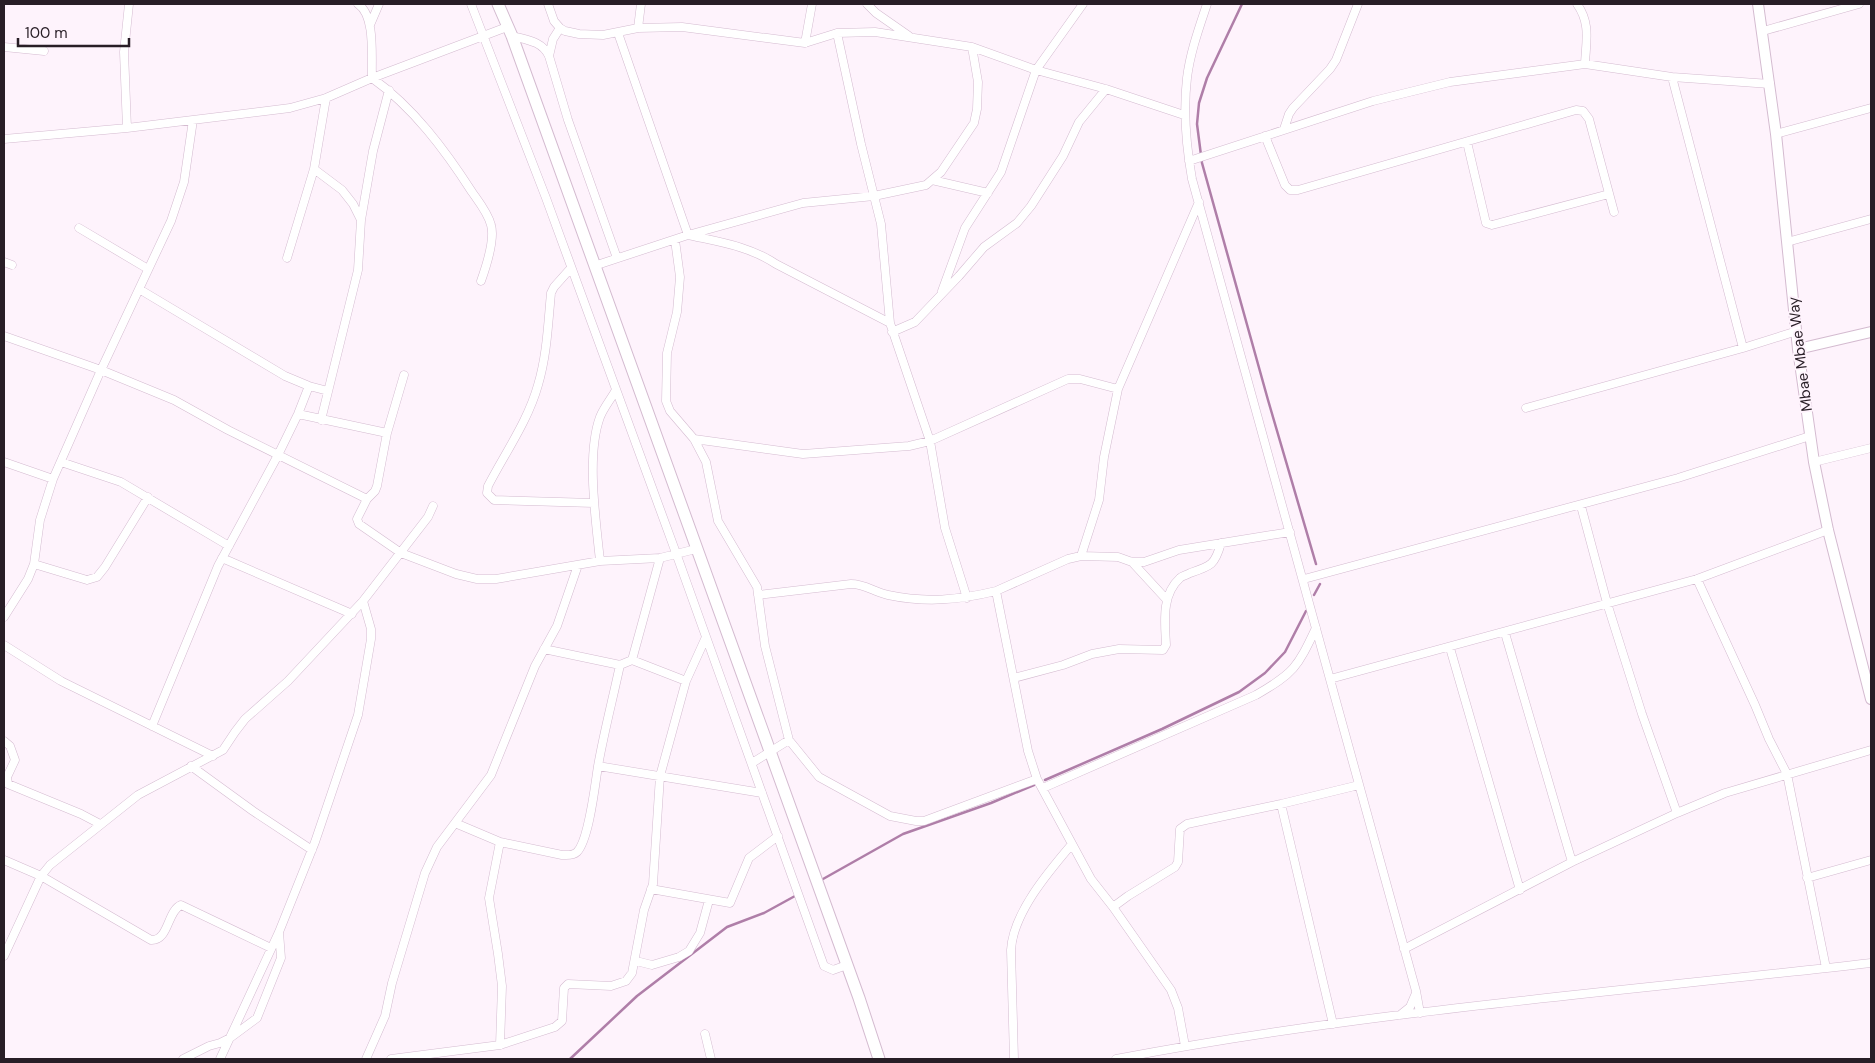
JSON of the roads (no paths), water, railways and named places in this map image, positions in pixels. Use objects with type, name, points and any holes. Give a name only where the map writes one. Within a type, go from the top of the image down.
[{"type":"main road","points":[[498,4],[847,965],[879,1059]]},
{"type":"street","points":[[127,128],[124,52],[129,4]]},
{"type":"street","points":[[358,4],[363,7],[370,25],[372,78]]},
{"type":"street","points":[[370,25],[379,4]]},
{"type":"street","points":[[471,4],[676,553],[824,966],[833,970],[847,965]]},
{"type":"street","points":[[548,4],[554,22],[560,28],[565,32],[579,34],[618,33],[638,28],[682,27],[805,44],[815,39],[837,34],[875,32],[972,47],[1036,70],[1106,89],[1184,116]]},
{"type":"street","points":[[638,28],[641,4]]},
{"type":"street","points":[[805,44],[812,4]]},
{"type":"street","points":[[867,4],[909,37]]},
{"type":"street","points":[[942,294],[965,228],[1001,172],[1036,70],[1083,4]]},
{"type":"street","points":[[1207,4],[1194,45],[1187,77],[1184,116],[1189,161],[1416,990],[1420,1012]]},
{"type":"street","points":[[1284,129],[1289,114],[1336,60],[1358,4]]},
{"type":"street","points":[[1577,4],[1584,13],[1587,24],[1585,64]]},
{"type":"street","name":"Mbae Mbae Way","points":[[1758,4],[1770,84],[1798,349],[1814,462],[1828,530],[1866,663],[1871,699]]},
{"type":"street","points":[[1763,31],[1859,4]]},
{"type":"street","points":[[549,56],[553,39],[560,28]]},
{"type":"street","points":[[4,139],[127,128],[290,108],[326,98],[372,78],[483,37],[509,31],[545,48],[549,56],[568,120],[617,258]]},
{"type":"street","points":[[618,33],[688,235]]},
{"type":"street","points":[[837,34],[881,224],[892,332],[930,441],[945,528],[967,598]]},
{"type":"street","points":[[4,47],[44,51]]},
{"type":"street","points":[[594,266],[688,235],[803,203],[874,196],[921,187],[941,172],[974,123],[977,109],[978,82],[972,47]]},
{"type":"street","points":[[1189,161],[1373,101],[1450,82],[1585,64],[1672,77],[1770,84]]},
{"type":"street","points":[[1672,77],[1744,348]]},
{"type":"street","points":[[372,78],[389,90],[432,136],[485,210],[492,226],[489,256],[481,281]]},
{"type":"street","points":[[892,332],[905,328],[915,322],[965,270],[984,247],[1017,222],[1031,206],[1063,156],[1079,122],[1106,89]]},
{"type":"street","points":[[321,420],[358,270],[362,220],[373,151],[389,90]]},
{"type":"street","points":[[287,258],[314,169],[326,98]]},
{"type":"street","points":[[1776,134],[1871,108]]},
{"type":"street","points":[[1265,136],[1285,185],[1290,190],[1298,190],[1576,110],[1583,111],[1589,119],[1614,212]]},
{"type":"street","points":[[4,617],[23,588],[34,564],[40,520],[53,479],[101,370],[171,221],[184,182],[193,120]]},
{"type":"street","points":[[1467,142],[1484,221],[1489,224],[1609,194]]},
{"type":"street","points":[[314,169],[342,190],[362,220]]},
{"type":"street","points":[[932,180],[988,192]]},
{"type":"street","points":[[1081,556],[1099,500],[1104,457],[1118,390],[1199,202]]},
{"type":"street","points":[[1787,242],[1871,219]]},
{"type":"street","points":[[79,228],[148,268]]},
{"type":"street","points":[[688,235],[738,246],[760,254],[890,323]]},
{"type":"street","points":[[675,240],[680,277],[677,312],[667,353],[666,401],[670,411],[694,439],[706,462],[718,522],[755,582],[765,646],[789,740],[819,777],[887,814],[916,821],[924,821],[1037,779]]},
{"type":"street","points":[[4,262],[12,265]]},
{"type":"street","points":[[571,268],[551,293],[544,360],[538,386],[530,407],[488,486],[487,493],[494,500],[594,503]]},
{"type":"street","points":[[139,289],[285,376],[309,386],[328,391]]},
{"type":"street","points":[[1526,408],[1744,348],[1797,331]]},
{"type":"street","points":[[1798,349],[1871,332]]},
{"type":"street","points":[[4,336],[101,370],[174,400],[367,499]]},
{"type":"street","points":[[404,375],[388,433],[377,486],[367,499],[357,522],[401,553],[456,574],[477,579],[496,579],[600,561],[660,558],[696,549]]},
{"type":"street","points":[[694,439],[803,454],[901,447],[930,441],[1068,379],[1080,379],[1118,390]]},
{"type":"street","points":[[152,726],[222,558],[278,455],[309,386]]},
{"type":"street","points":[[600,561],[594,503],[596,436],[601,415],[616,390]]},
{"type":"street","points":[[298,414],[388,433]]},
{"type":"street","points":[[1304,579],[1581,506],[1678,478],[1810,436]]},
{"type":"street","points":[[1814,462],[1871,448]]},
{"type":"street","points":[[4,462],[53,479]]},
{"type":"street","points":[[61,462],[115,480],[148,497],[229,546]]},
{"type":"street","points":[[34,564],[87,580],[97,577],[106,568],[148,497]]},
{"type":"street","points":[[5,950],[41,876],[52,862],[138,794],[223,750],[245,720],[288,681],[352,614],[401,553],[431,512],[433,506]]},
{"type":"street","points":[[1581,506],[1607,603],[1642,714],[1677,813]]},
{"type":"street","points":[[1330,679],[1450,648],[1697,579],[1828,530]]},
{"type":"street","points":[[758,595],[861,584],[885,595],[900,597],[925,600],[967,598],[996,591],[1068,559],[1081,556],[1118,557],[1132,562],[1144,562],[1179,550],[1290,532]]},
{"type":"street","points":[[1014,678],[1063,665],[1092,654],[1120,649],[1163,650],[1166,645],[1165,615],[1167,600],[1180,578],[1211,565],[1216,560],[1221,543]]},
{"type":"street","points":[[222,558],[352,614]]},
{"type":"street","points":[[632,660],[660,558]]},
{"type":"street","points":[[1132,562],[1167,600]]},
{"type":"street","points":[[366,1059],[385,1016],[392,983],[425,873],[437,847],[491,775],[515,711],[560,618],[578,565]]},
{"type":"street","points":[[1697,579],[1756,705],[1768,739],[1787,774],[1826,968]]},
{"type":"street","points":[[996,591],[1028,751],[1037,779],[1090,879],[1113,907],[1171,990],[1178,1008],[1185,1046]]},
{"type":"street","points":[[220,1059],[279,932],[312,850],[360,709],[372,638],[363,601]]},
{"type":"street","points":[[1043,788],[1256,695],[1282,680],[1298,664],[1316,628]]},
{"type":"street","points":[[1505,633],[1572,862]]},
{"type":"street","points":[[390,1059],[500,1045],[560,1024],[563,1018],[564,988],[568,984],[611,986],[622,983],[630,977],[636,961],[644,910],[654,878],[660,776],[686,681],[706,637]]},
{"type":"street","points":[[4,645],[61,681],[213,756]]},
{"type":"street","points":[[1450,648],[1520,890]]},
{"type":"street","points":[[544,649],[620,665],[632,660],[686,681]]},
{"type":"street","points":[[456,823],[500,842],[562,855],[575,853],[580,847],[590,818],[598,766],[620,665]]},
{"type":"street","points":[[752,763],[789,740]]},
{"type":"street","points":[[4,741],[10,746],[15,760],[7,777],[8,784],[81,814],[100,824]]},
{"type":"street","points":[[1404,950],[1572,862],[1677,813],[1725,793],[1871,750]]},
{"type":"street","points":[[191,766],[253,811],[312,850]]},
{"type":"street","points":[[598,766],[762,793]]},
{"type":"street","points":[[1113,907],[1175,867],[1178,862],[1180,830],[1187,824],[1359,785]]},
{"type":"street","points":[[1281,804],[1333,1024]]},
{"type":"street","points":[[651,889],[730,903],[749,858],[778,836]]},
{"type":"street","points":[[500,842],[489,898],[502,986],[500,1045]]},
{"type":"street","points":[[1014,1059],[1011,950],[1013,936],[1037,887],[1072,844]]},
{"type":"street","points":[[4,860],[41,876],[151,940],[156,940],[162,936],[176,908],[181,904],[271,948]]},
{"type":"street","points":[[1807,878],[1871,860]]},
{"type":"street","points":[[636,961],[652,965],[679,957],[689,951],[700,932],[709,900]]},
{"type":"street","points":[[183,1059],[230,1038],[259,1015],[281,958],[279,932]]},
{"type":"street","points":[[1116,1059],[1185,1046],[1333,1024],[1396,1017],[1420,1012],[1871,963]]},
{"type":"street","points":[[1396,1017],[1410,1007],[1416,990]]},
{"type":"street","points":[[705,1034],[711,1059]]},
{"type":"waterway","points":[[1242,4],[1207,78],[1199,103],[1197,124],[1202,163],[1316,564]]},
{"type":"waterway","points":[[1314,595],[1320,584]]},
{"type":"waterway","points":[[1045,780],[1162,729],[1239,692],[1265,673],[1285,652],[1306,611]]},
{"type":"waterway","points":[[823,879],[903,834],[991,803],[1034,785]]},
{"type":"waterway","points":[[570,1059],[637,996],[727,927],[764,913],[795,896]]}]
